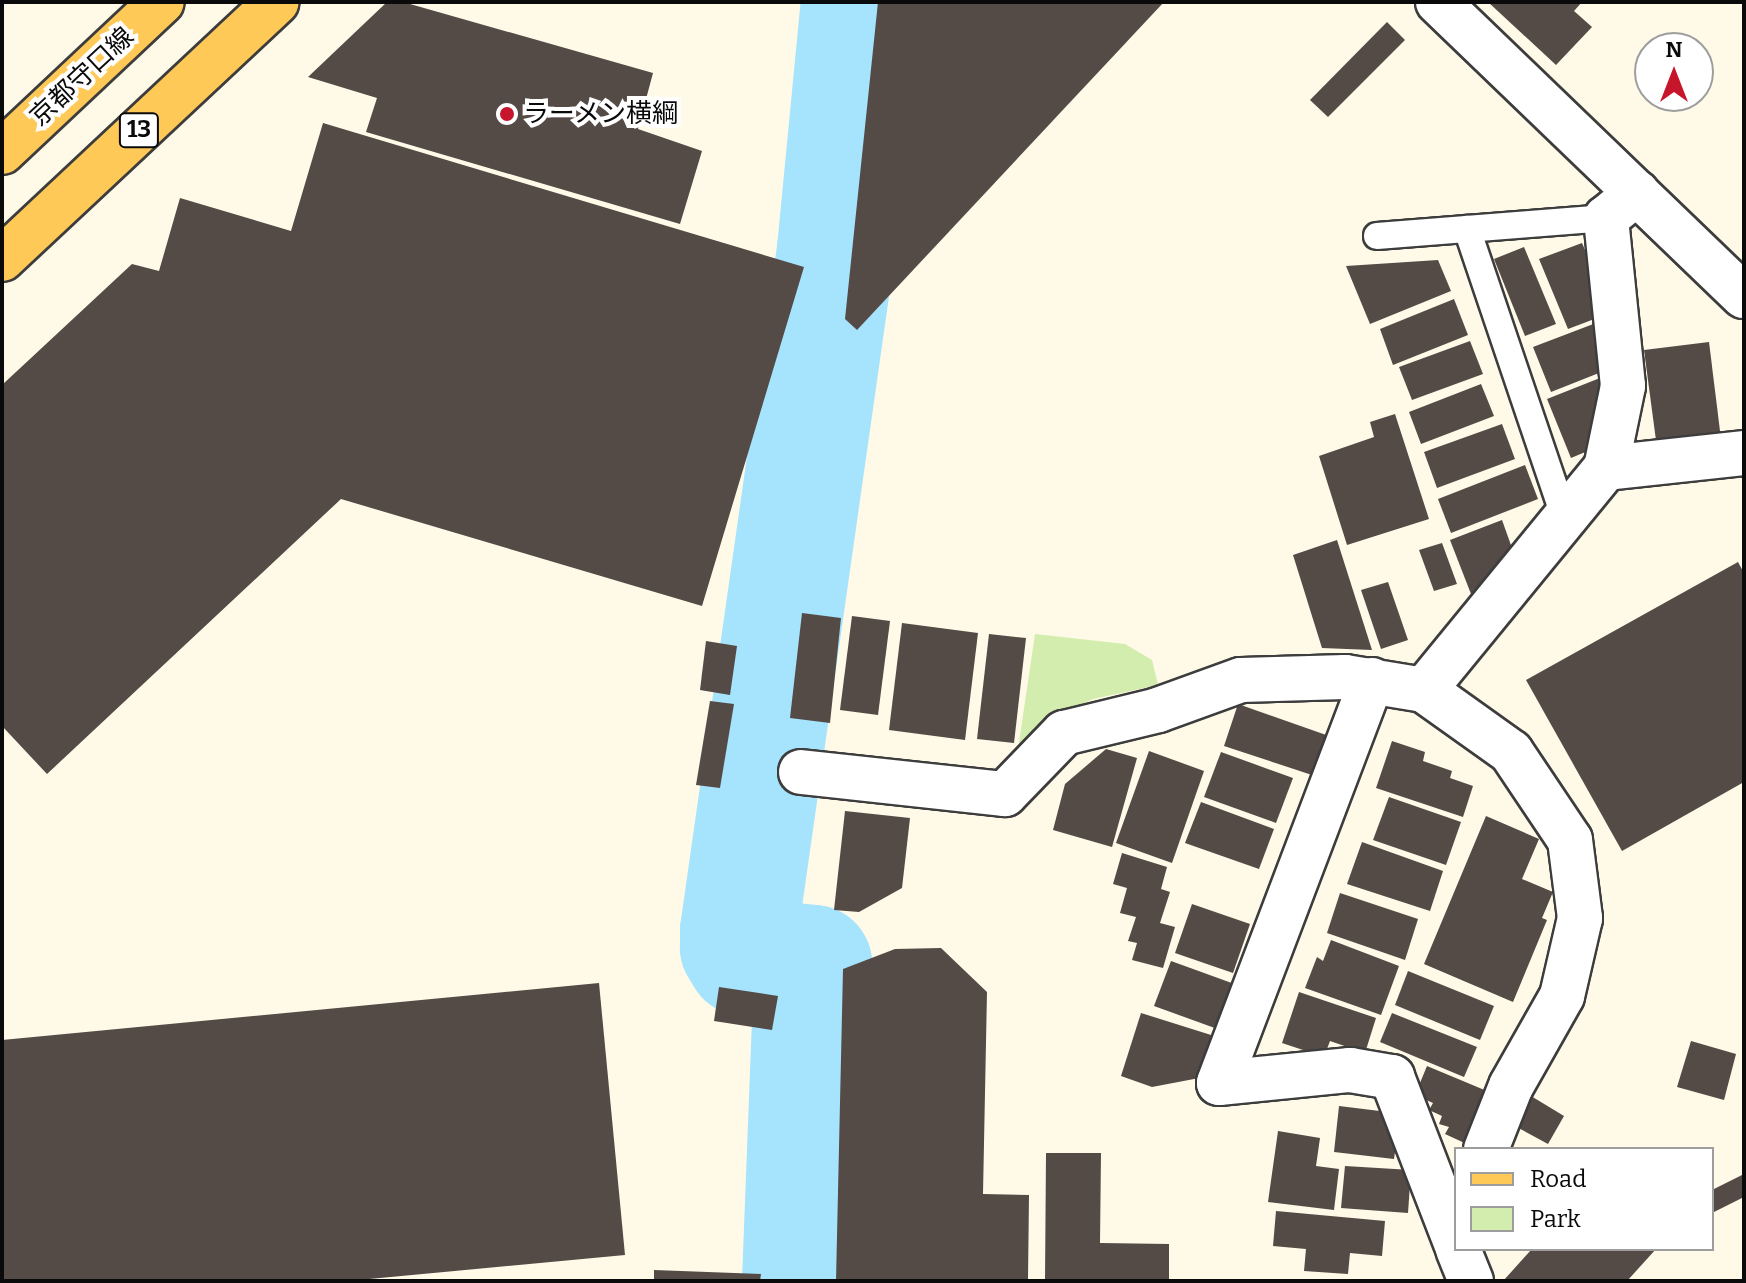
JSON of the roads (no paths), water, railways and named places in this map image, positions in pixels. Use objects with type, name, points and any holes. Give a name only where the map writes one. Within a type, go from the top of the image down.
[{"type":"main road","name":"京都守口線","points":[[2,152],[162,2]]},
{"type":"main road","name":"13","points":[[2,259],[277,2]]},
{"type":"street","points":[[1438,2],[1622,206],[1744,296]]},
{"type":"street","points":[[1424,690],[1606,468],[1623,386],[1622,206]]},
{"type":"street","points":[[1606,468],[1744,453]]},
{"type":"street","points":[[801,772],[1005,794],[1064,733],[1158,710],[1241,680],[1345,677],[1424,690],[1511,752],[1570,840],[1580,918],[1562,996],[1511,1086],[1487,1147]]},
{"type":"street","points":[[1372,680],[1219,1083],[1350,1070],[1392,1077],[1454,1232]]},
{"type":"street","points":[[1461,1251],[1471,1281]]},
{"type":"lane","points":[[1377,236],[1467,229],[1622,206]]},
{"type":"lane","points":[[1467,229],[1565,519]]},
{"type":"waterway","points":[[801,1281],[813,964],[745,957],[739,947],[739,931],[836,250],[860,2]]},
{"type":"place","name":"ラーメン横綱","points":[[507,114]]}]
